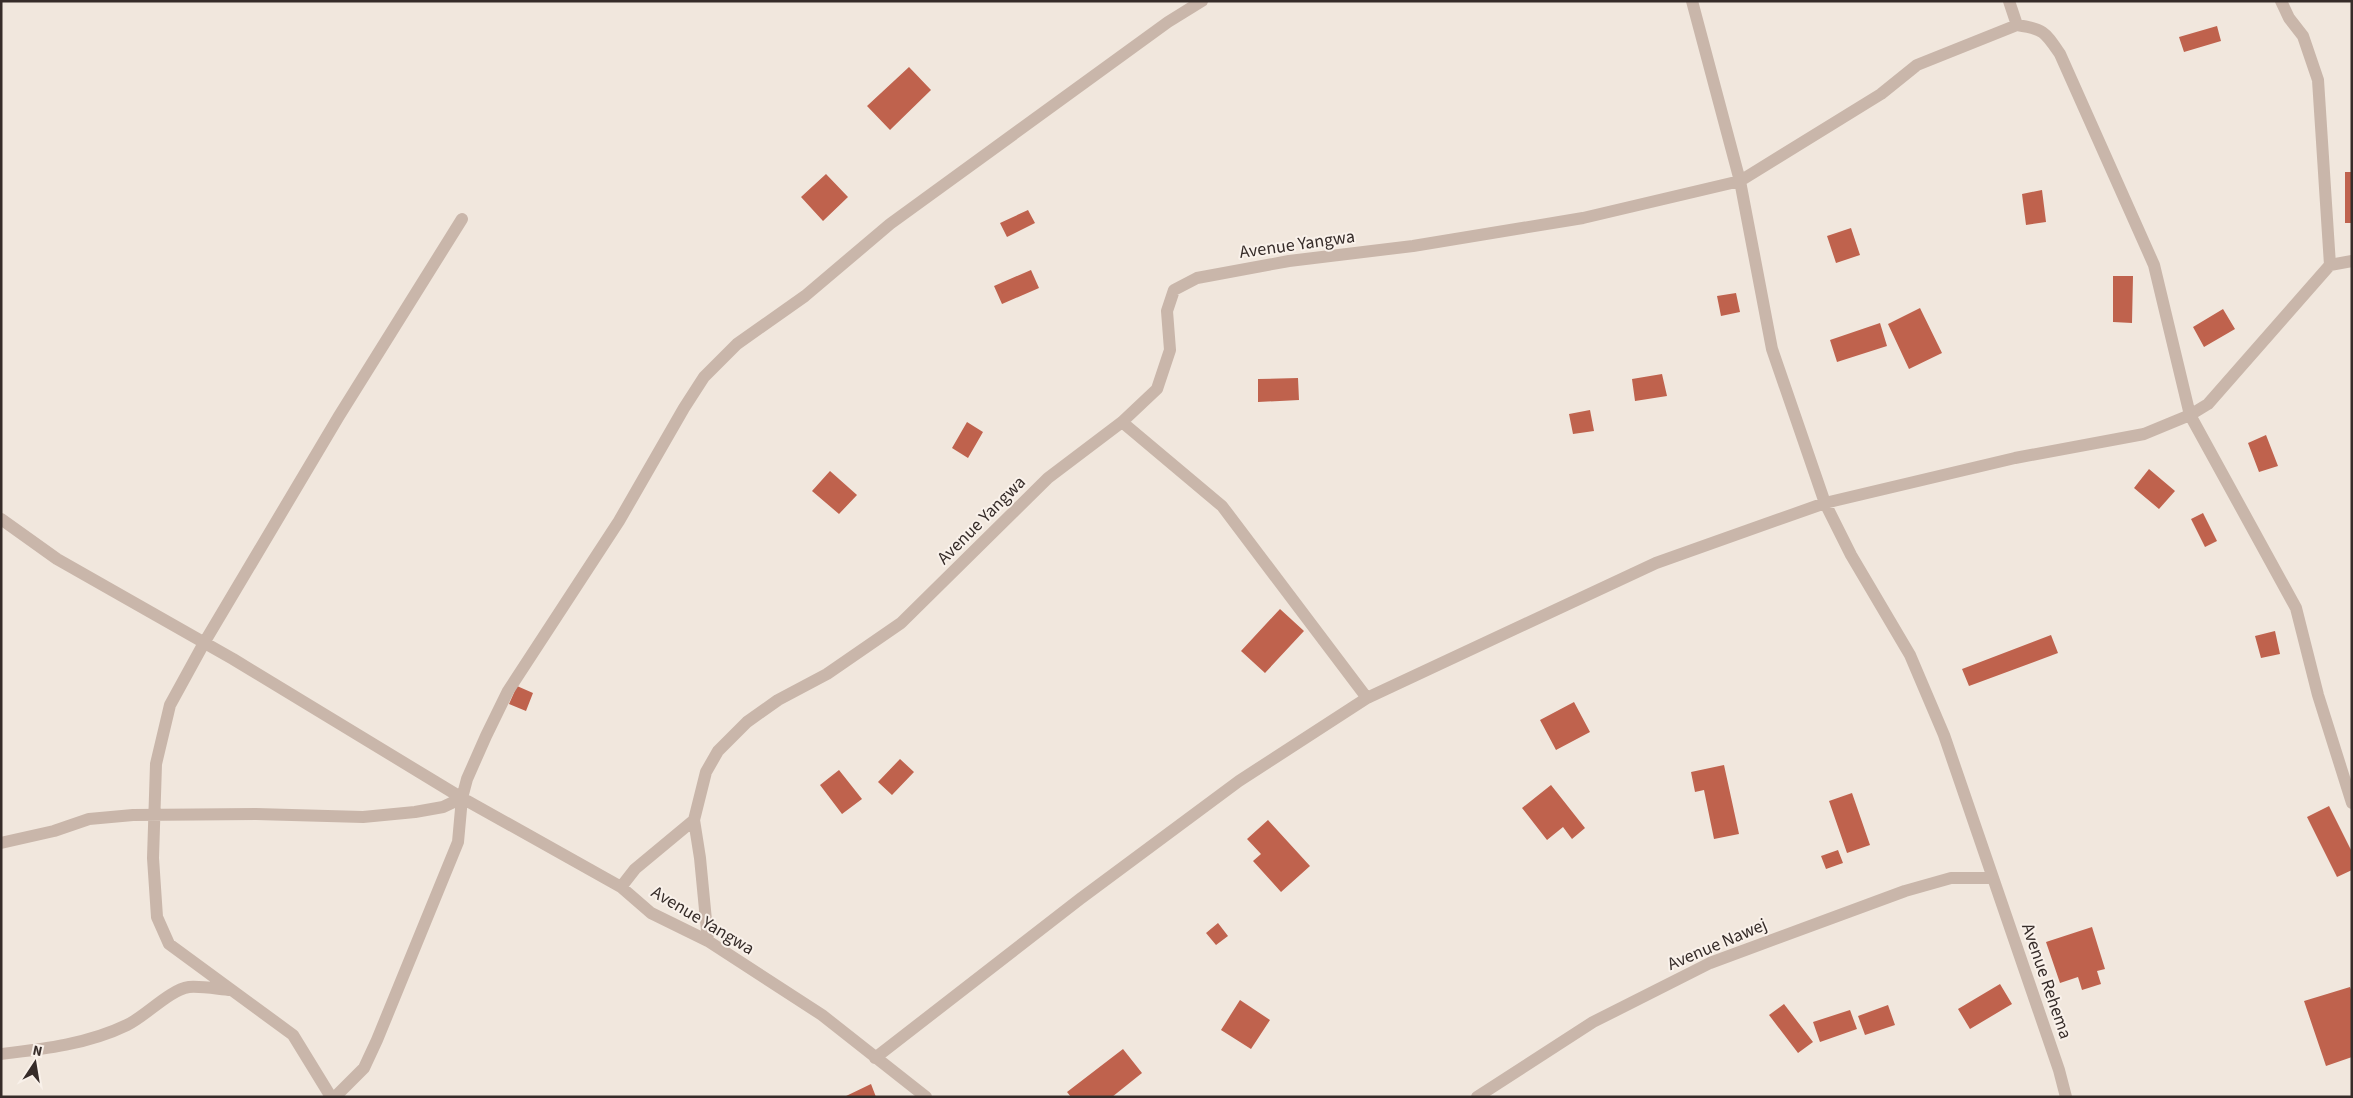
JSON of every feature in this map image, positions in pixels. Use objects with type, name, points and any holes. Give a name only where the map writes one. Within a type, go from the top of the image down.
[{"type":"street","points":[[462,219],[339,416],[204,643],[170,706],[156,764],[153,858],[157,917],[169,944],[293,1036],[333,1097],[364,1068],[377,1040],[458,842],[462,798],[471,770],[508,691],[619,522],[684,408],[704,377],[738,344],[805,296],[890,224],[1160,27],[1202,1]]},
{"type":"street","name":"Avenue Rehema","points":[[1692,1],[1740,181],[1772,349],[1825,503],[1851,555],[1910,655],[1944,735],[2059,1070],[2066,1097]]},
{"type":"street","points":[[2009,1],[2017,25],[2032,27],[2045,32],[2060,54],[2154,265],[2190,415],[2296,608],[2318,695],[2352,803]]},
{"type":"street","points":[[2282,1],[2288,18],[2303,36],[2318,80],[2330,265]]},
{"type":"street","name":"Avenue Yangwa","points":[[926,1097],[822,1015],[708,941],[651,913],[621,887],[635,869],[694,820],[706,772],[718,751],[747,722],[778,700],[827,674],[901,624],[1048,478],[1122,422],[1157,389],[1170,350],[1167,312],[1174,290],[1197,278],[1289,261],[1412,246],[1583,218],[1740,181],[1881,94],[1917,64],[2017,25]]},
{"type":"street","points":[[875,1058],[1080,899],[1239,781],[1367,698],[1656,563],[1825,503],[2015,458],[2144,434],[2190,415],[2208,404],[2330,265],[2352,261]]},
{"type":"street","points":[[1122,422],[1222,506],[1367,698]]},
{"type":"street","points":[[1,519],[58,559],[204,643],[462,798],[621,887]]},
{"type":"street","points":[[1,843],[89,819],[154,815],[256,814],[363,817],[424,810],[443,806],[462,798]]},
{"type":"street","points":[[694,820],[700,858],[708,941]]},
{"type":"street","name":"Avenue Nawej","points":[[1477,1097],[1593,1022],[1710,963],[1904,891],[1951,878],[1992,878]]},
{"type":"street","points":[[1,1054],[57,1047],[103,1035],[128,1025],[179,991],[189,988],[231,990]]},
{"type":"building","points":[[2217,26],[2221,41],[2184,52],[2179,37]]},
{"type":"building","points":[[909,67],[931,90],[890,130],[867,106]]},
{"type":"building","points":[[2345,172],[2352,172],[2352,223],[2345,223]]},
{"type":"building","points":[[826,174],[848,197],[823,221],[801,197]]},
{"type":"building","points":[[2042,190],[2046,222],[2026,225],[2022,194]]},
{"type":"building","points":[[1028,210],[1035,223],[1007,237],[1000,223]]},
{"type":"building","points":[[1851,228],[1860,255],[1836,263],[1827,236]]},
{"type":"building","points":[[1031,270],[1039,288],[1002,304],[994,286]]},
{"type":"building","points":[[2113,276],[2133,276],[2132,323],[2113,322]]},
{"type":"building","points":[[1736,293],[1740,312],[1721,316],[1717,296]]},
{"type":"building","points":[[1920,308],[1942,353],[1909,369],[1888,324]]},
{"type":"building","points":[[2223,309],[2235,329],[2204,347],[2193,327]]},
{"type":"building","points":[[1880,323],[1887,346],[1837,362],[1830,340]]},
{"type":"building","points":[[1662,374],[1667,396],[1635,401],[1632,379]]},
{"type":"building","points":[[1298,378],[1299,400],[1258,402],[1258,379]]},
{"type":"building","points":[[1590,410],[1594,431],[1573,434],[1569,414]]},
{"type":"building","points":[[967,422],[983,432],[968,458],[952,448]]},
{"type":"building","points":[[2266,435],[2278,466],[2259,472],[2248,443]]},
{"type":"building","points":[[2149,469],[2175,491],[2159,509],[2134,488]]},
{"type":"building","points":[[830,471],[857,495],[839,514],[812,491]]},
{"type":"building","points":[[2203,513],[2217,541],[2205,547],[2191,519]]},
{"type":"building","points":[[1280,609],[1304,631],[1265,673],[1241,651]]},
{"type":"building","points":[[2275,631],[2280,654],[2261,658],[2255,636]]},
{"type":"building","points":[[2051,635],[2058,653],[1969,686],[1962,669]]},
{"type":"building","points":[[517,686],[533,693],[526,711],[509,704]]},
{"type":"building","points":[[1574,702],[1590,732],[1556,750],[1540,720]]},
{"type":"building","points":[[900,759],[914,772],[892,795],[878,782]]},
{"type":"building","points":[[1724,765],[1739,834],[1714,839],[1704,790],[1695,792],[1691,772]]},
{"type":"building","points":[[839,770],[862,799],[842,814],[820,785]]},
{"type":"building","points":[[1551,785],[1585,828],[1572,839],[1563,827],[1547,840],[1522,808]]},
{"type":"building","points":[[1852,793],[1870,845],[1847,853],[1829,801]]},
{"type":"building","points":[[2329,806],[2352,852],[2352,870],[2337,877],[2307,817]]},
{"type":"building","points":[[1268,820],[1310,866],[1281,892],[1253,861],[1261,854],[1247,839]]},
{"type":"building","points":[[1838,850],[1843,863],[1826,869],[1821,856]]},
{"type":"building","points":[[1218,923],[1228,936],[1216,945],[1206,933]]},
{"type":"building","points":[[2092,927],[2105,969],[2097,971],[2101,984],[2082,990],[2078,977],[2060,983],[2046,942]]},
{"type":"building","points":[[2000,984],[2012,1004],[1970,1029],[1958,1009]]},
{"type":"building","points":[[2350,987],[2352,993],[2352,1057],[2326,1066],[2304,1001]]},
{"type":"building","points":[[1240,1000],[1270,1020],[1251,1049],[1221,1030]]},
{"type":"building","points":[[1784,1004],[1813,1042],[1798,1053],[1769,1015]]},
{"type":"building","points":[[1888,1005],[1895,1025],[1865,1035],[1858,1016]]},
{"type":"building","points":[[1850,1010],[1857,1029],[1820,1042],[1813,1022]]},
{"type":"building","points":[[1123,1049],[1142,1073],[1112,1097],[1071,1097],[1067,1092]]},
{"type":"building","points":[[871,1084],[876,1097],[844,1097]]}]
